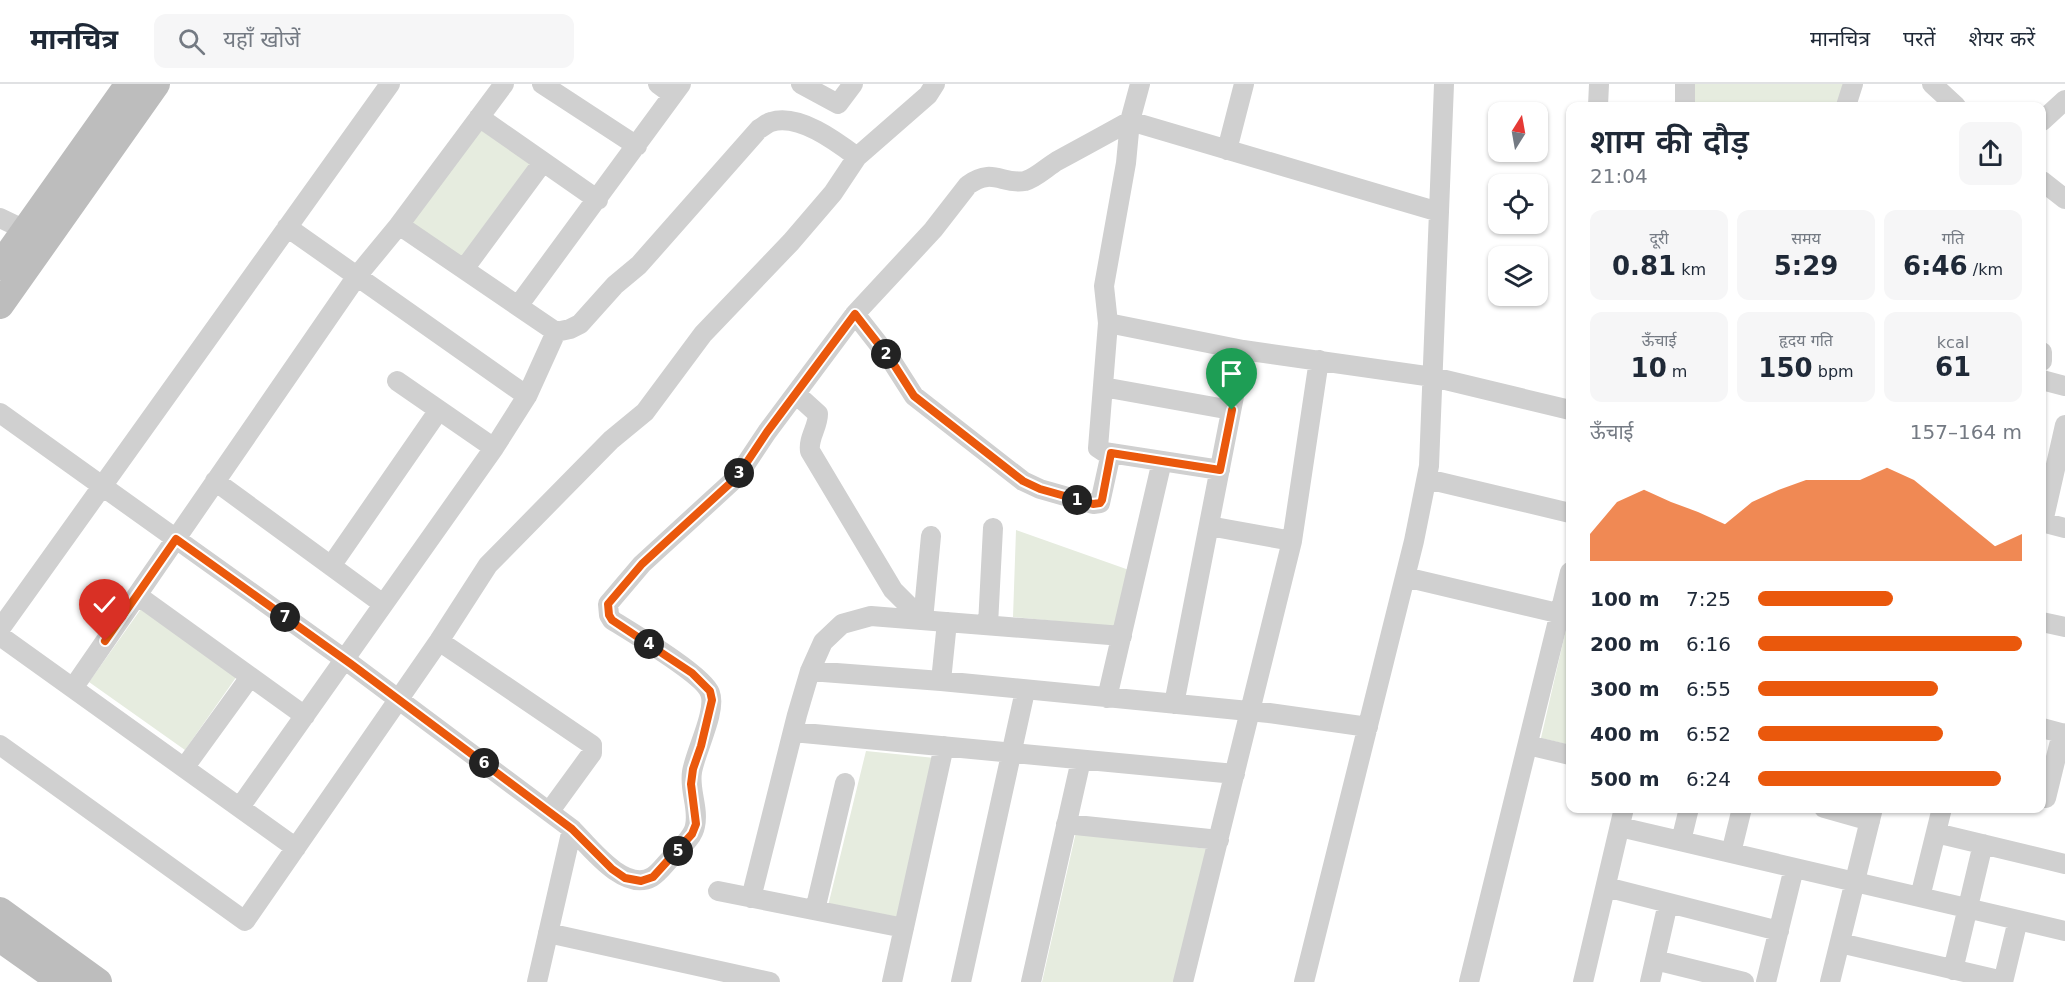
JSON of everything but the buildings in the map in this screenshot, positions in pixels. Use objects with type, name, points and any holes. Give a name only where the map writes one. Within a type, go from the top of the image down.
[{"type":"street","points":[[0,266],[129,84]]},
{"type":"street","points":[[0,305],[156,84]]},
{"type":"street","points":[[0,629],[390,84]]},
{"type":"street","points":[[73,688],[357,276],[399,225],[504,84]]},
{"type":"street","points":[[542,84],[637,146]]},
{"type":"street","points":[[801,84],[838,104],[853,84]]},
{"type":"street","points":[[0,745],[245,921],[439,641],[488,565],[611,440],[645,412],[703,334],[791,242],[833,193],[857,157],[928,95],[934,84]]},
{"type":"street","points":[[1140,84],[1130,121],[1126,163],[1104,286],[1108,323],[1098,448],[1100,451],[1111,453],[1220,470]]},
{"type":"street","points":[[1227,150],[1244,84]]},
{"type":"street","points":[[1304,982],[1405,577],[1427,479],[1444,84]]},
{"type":"street","points":[[1598,102],[1599,84]]},
{"type":"street","points":[[1685,84],[1685,102]]},
{"type":"street","points":[[1847,102],[1853,84]]},
{"type":"street","points":[[1932,84],[1952,102]]},
{"type":"street","points":[[2046,117],[2065,99],[2063,84]]},
{"type":"street","points":[[518,306],[637,146],[671,88]]},
{"type":"street","points":[[479,117],[598,200]]},
{"type":"street","points":[[399,225],[556,332],[580,324],[615,285],[639,265],[759,129],[772,122],[786,121],[807,126],[824,133],[857,157]]},
{"type":"street","points":[[0,413],[398,699],[572,829],[612,869],[625,878],[641,881],[653,877],[692,834],[696,824],[691,784],[712,700],[710,691],[692,673],[612,620],[608,604],[642,564],[737,477],[767,432],[855,314],[933,230],[968,185],[983,177],[995,176],[1008,180],[1026,181],[1055,162],[1130,121],[1439,212]]},
{"type":"street","points":[[464,269],[543,162]]},
{"type":"street","points":[[2046,184],[2065,200]]},
{"type":"street","points":[[0,218],[25,230]]},
{"type":"street","points":[[287,227],[527,396]]},
{"type":"street","points":[[855,314],[891,360],[914,396],[1032,486],[1093,504],[1100,503],[1111,453]]},
{"type":"street","points":[[1108,323],[1244,350],[1432,377],[1566,409]]},
{"type":"street","points":[[240,807],[494,448],[527,396],[556,332]]},
{"type":"street","points":[[1174,704],[1244,350]]},
{"type":"street","points":[[1183,982],[1292,541],[1319,360]]},
{"type":"street","points":[[398,381],[494,448]]},
{"type":"street","points":[[2046,381],[2065,386]]},
{"type":"street","points":[[1103,387],[1232,410]]},
{"type":"street","points":[[796,394],[818,414],[810,451],[893,590],[923,620]]},
{"type":"street","points":[[330,566],[439,410]]},
{"type":"street","points":[[2046,505],[2065,425]]},
{"type":"street","points":[[1107,698],[1162,461]]},
{"type":"street","points":[[1427,479],[1566,512]]},
{"type":"street","points":[[215,481],[383,604]]},
{"type":"street","points":[[2046,523],[2065,528]]},
{"type":"street","points":[[1209,526],[1292,541]]},
{"type":"street","points":[[988,625],[993,528]]},
{"type":"street","points":[[923,620],[931,536]]},
{"type":"street","points":[[1405,577],[1565,615],[1528,745],[1469,982]]},
{"type":"street","points":[[137,595],[305,716]]},
{"type":"street","points":[[751,898],[810,671],[824,642],[842,624],[871,616],[1122,636]]},
{"type":"street","points":[[941,681],[946,622]]},
{"type":"street","points":[[2046,623],[2065,627]]},
{"type":"street","points":[[0,636],[296,848]]},
{"type":"street","points":[[439,641],[592,745],[592,753],[549,812]]},
{"type":"street","points":[[810,671],[941,681],[1025,691],[1250,711],[1368,727]]},
{"type":"street","points":[[184,768],[250,677]]},
{"type":"street","points":[[961,982],[1025,691]]},
{"type":"street","points":[[2046,729],[2064,734],[2046,798]]},
{"type":"street","points":[[793,732],[1235,774]]},
{"type":"street","points":[[1528,745],[1566,754]]},
{"type":"street","points":[[892,982],[944,746]]},
{"type":"street","points":[[1031,982],[1081,760]]},
{"type":"street","points":[[815,910],[845,783]]},
{"type":"street","points":[[1681,841],[1688,813]]},
{"type":"street","points":[[1731,853],[1741,813]]},
{"type":"street","points":[[1920,897],[1941,813]]},
{"type":"street","points":[[1830,982],[1872,814]]},
{"type":"street","points":[[1583,982],[1622,818],[1681,841],[2065,931]]},
{"type":"street","points":[[1066,824],[1218,840]]},
{"type":"street","points":[[537,982],[572,829]]},
{"type":"street","points":[[1936,833],[2065,864]]},
{"type":"street","points":[[1953,970],[1983,844]]},
{"type":"street","points":[[1766,982],[1794,867]]},
{"type":"street","points":[[1606,888],[1779,931]]},
{"type":"street","points":[[718,891],[904,928]]},
{"type":"street","points":[[1650,982],[1668,903]]},
{"type":"street","points":[[0,911],[98,982]]},
{"type":"street","points":[[1840,943],[2003,982],[2018,920]]},
{"type":"street","points":[[548,933],[770,982]]},
{"type":"street","points":[[0,938],[62,982]]},
{"type":"street","points":[[1655,960],[1702,977],[1744,982]]},
{"type":"shaded area","points":[[1694,84],[1843,84],[1838,102],[1694,102]]},
{"type":"shaded area","points":[[481,124],[533,162],[461,260],[409,222]]},
{"type":"shaded area","points":[[1016,530],[1129,570],[1117,627],[1013,617]]},
{"type":"shaded area","points":[[141,609],[237,676],[185,750],[89,682]]},
{"type":"shaded area","points":[[1566,629],[1566,744],[1541,738]]},
{"type":"shaded area","points":[[866,751],[935,758],[899,922],[827,910]]},
{"type":"shaded area","points":[[1076,832],[1207,849],[1175,982],[1042,982]]},
{"type":"route","points":[[105,641],[176,539],[351,664],[572,829],[612,869],[625,878],[641,881],[653,877],[664,866],[692,834],[696,824],[691,784],[712,700],[710,691],[692,673],[612,620],[608,604],[642,564],[737,477],[767,432],[855,314],[891,360],[914,396],[1023,481],[1040,489],[1093,504],[1100,503],[1102,500],[1111,453],[1220,470],[1232,410]]}]
